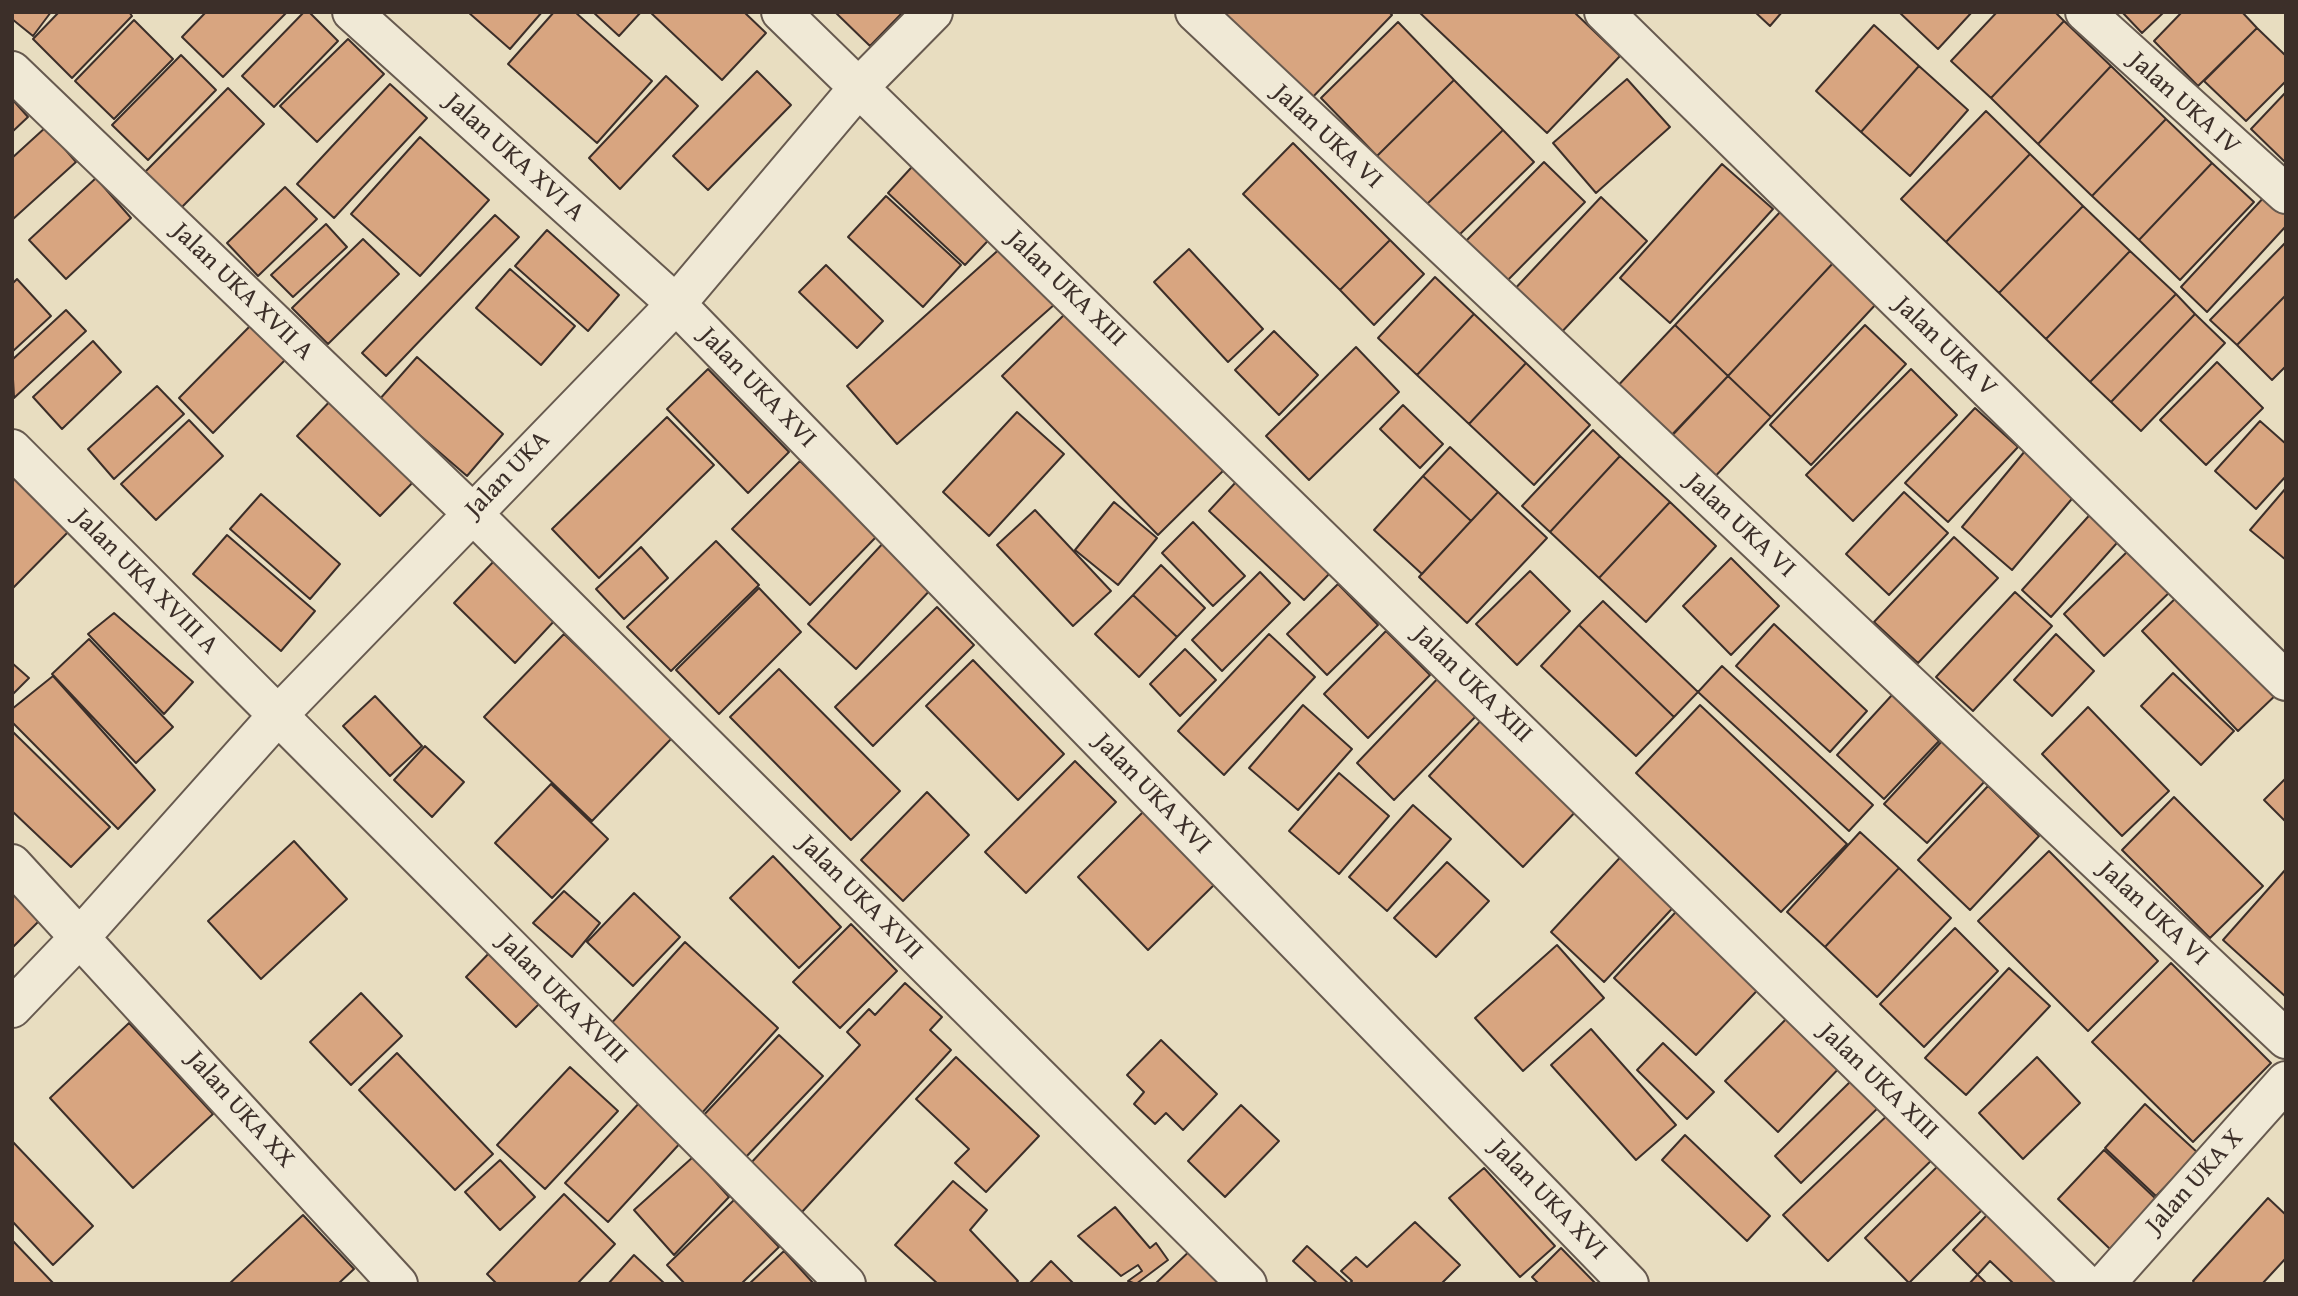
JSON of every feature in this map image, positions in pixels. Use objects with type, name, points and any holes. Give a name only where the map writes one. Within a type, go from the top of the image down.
[{"type":"street","name":"Jalan UKA XVI A","points":[[352,12],[676,304]]},
{"type":"street","name":"Jalan UKA XIII","points":[[781,12],[2085,1284]]},
{"type":"street","name":"Jalan UKA","points":[[12,1008],[81,936],[279,714],[676,304],[859,87],[933,12]]},
{"type":"street","name":"Jalan UKA VI","points":[[1195,12],[2286,1039]]},
{"type":"street","name":"Jalan UKA V","points":[[1604,12],[2286,681]]},
{"type":"street","name":"Jalan UKA IV","points":[[2085,12],[2286,194]]},
{"type":"street","name":"Jalan UKA XVII A","points":[[12,71],[472,513]]},
{"type":"street","name":"Jalan UKA XVI","points":[[676,304],[1629,1284]]},
{"type":"street","name":"Jalan UKA XVIII A","points":[[12,449],[279,714]]},
{"type":"street","name":"Jalan UKA XVII","points":[[472,513],[1247,1284]]},
{"type":"street","name":"Jalan UKA XVIII","points":[[279,714],[846,1284]]},
{"type":"street","name":"Jalan UKA XX","points":[[12,864],[398,1284]]},
{"type":"street","name":"Jalan UKA X","points":[[2105,1284],[2286,1081]]},
{"type":"building","points":[[12,12],[51,12],[33,36],[12,19]]},
{"type":"building","points":[[59,12],[129,12],[132,16],[72,78],[33,39]]},
{"type":"building","points":[[206,12],[287,12],[223,77],[182,37]]},
{"type":"building","points":[[304,12],[309,12],[338,41],[274,107],[242,76]]},
{"type":"building","points":[[468,12],[542,12],[510,49]]},
{"type":"building","points":[[554,12],[575,12],[652,81],[597,143],[508,64]]},
{"type":"building","points":[[593,12],[641,12],[619,36]]},
{"type":"building","points":[[650,12],[744,12],[766,33],[722,80]]},
{"type":"building","points":[[835,12],[903,12],[870,46]]},
{"type":"building","points":[[1218,12],[1389,12],[1392,15],[1308,102]]},
{"type":"building","points":[[1419,12],[1574,12],[1620,56],[1547,133]]},
{"type":"building","points":[[1755,12],[1782,12],[1770,26]]},
{"type":"building","points":[[1899,12],[1972,12],[1938,49]]},
{"type":"building","points":[[1997,12],[2055,12],[2064,21],[1991,98],[1951,61]]},
{"type":"building","points":[[2122,12],[2164,12],[2142,33]]},
{"type":"building","points":[[2182,12],[2242,12],[2257,28],[2198,86],[2154,41]]},
{"type":"building","points":[[134,20],[173,59],[114,119],[75,81]]},
{"type":"building","points":[[2064,21],[2111,66],[2038,144],[1991,98]]},
{"type":"building","points":[[1398,22],[1454,80],[1377,156],[1321,98]]},
{"type":"building","points":[[1874,25],[1919,66],[1861,132],[1816,91]]},
{"type":"building","points":[[2257,28],[2286,56],[2286,81],[2246,121],[2204,81]]},
{"type":"building","points":[[348,39],[384,74],[317,142],[280,106]]},
{"type":"building","points":[[181,55],[216,90],[148,160],[112,125]]},
{"type":"building","points":[[1919,66],[1968,110],[1910,176],[1861,132]]},
{"type":"building","points":[[2111,66],[2166,119],[2092,196],[2038,144]]},
{"type":"building","points":[[757,71],[791,105],[708,190],[673,156]]},
{"type":"building","points":[[666,76],[698,106],[620,189],[589,158]]},
{"type":"building","points":[[1627,79],[1670,127],[1596,193],[1553,143]]},
{"type":"building","points":[[1454,80],[1503,130],[1425,206],[1377,156]]},
{"type":"building","points":[[390,84],[427,118],[334,218],[297,184]]},
{"type":"building","points":[[228,88],[264,124],[180,209],[144,173]]},
{"type":"building","points":[[2286,92],[2286,163],[2251,129]]},
{"type":"building","points":[[12,99],[28,117],[12,132]]},
{"type":"building","points":[[1986,111],[2030,154],[1946,242],[1901,199]]},
{"type":"building","points":[[2166,119],[2212,163],[2139,240],[2092,196]]},
{"type":"building","points":[[46,127],[76,162],[12,220],[12,158]]},
{"type":"building","points":[[1503,130],[1534,162],[1456,238],[1425,206]]},
{"type":"building","points":[[420,137],[489,200],[420,276],[351,214]]},
{"type":"building","points":[[1293,143],[1390,240],[1340,290],[1243,194]]},
{"type":"building","points":[[2030,154],[2083,206],[1999,293],[1946,242]]},
{"type":"building","points":[[921,157],[999,229],[965,265],[888,193]]},
{"type":"building","points":[[1544,162],[1585,202],[1503,285],[1462,245]]},
{"type":"building","points":[[2212,163],[2254,202],[2180,280],[2139,240]]},
{"type":"building","points":[[1722,164],[1773,209],[1670,323],[1620,278]]},
{"type":"building","points":[[96,178],[131,218],[66,279],[29,240]]},
{"type":"building","points":[[285,187],[317,219],[258,276],[227,243]]},
{"type":"building","points":[[2266,195],[2286,213],[2286,226],[2207,312],[2181,287]]},
{"type":"building","points":[[886,196],[961,265],[923,307],[848,237]]},
{"type":"building","points":[[1601,197],[1647,241],[1558,336],[1511,293]]},
{"type":"building","points":[[2083,206],[2130,251],[2046,339],[1999,293]]},
{"type":"building","points":[[1781,211],[1834,262],[1728,376],[1675,325]]},
{"type":"building","points":[[495,215],[519,237],[386,376],[362,353]]},
{"type":"building","points":[[326,224],[347,247],[293,297],[271,275]]},
{"type":"building","points":[[547,230],[619,295],[588,331],[515,266]]},
{"type":"building","points":[[363,239],[399,274],[328,344],[292,308]]},
{"type":"building","points":[[1390,240],[1424,274],[1374,325],[1340,290]]},
{"type":"building","points":[[2286,242],[2286,295],[2237,345],[2210,320]]},
{"type":"building","points":[[1004,245],[1055,304],[897,444],[847,386]]},
{"type":"building","points":[[1189,249],[1263,329],[1228,362],[1154,282]]},
{"type":"building","points":[[2130,251],[2176,294],[2090,382],[2046,339]]},
{"type":"building","points":[[1834,262],[1877,303],[1771,417],[1728,376]]},
{"type":"building","points":[[826,265],[883,321],[857,348],[799,292]]},
{"type":"building","points":[[510,269],[575,326],[541,365],[476,308]]},
{"type":"building","points":[[1435,277],[1474,314],[1417,375],[1378,338]]},
{"type":"building","points":[[17,279],[51,316],[12,352],[12,284]]},
{"type":"building","points":[[2176,294],[2195,314],[2111,402],[2090,382]]},
{"type":"building","points":[[2286,295],[2286,366],[2272,380],[2237,345]]},
{"type":"building","points":[[1072,307],[1228,466],[1158,535],[1002,376]]},
{"type":"building","points":[[66,310],[86,331],[14,398],[12,360]]},
{"type":"building","points":[[1474,314],[1526,363],[1469,424],[1417,375]]},
{"type":"building","points":[[2195,314],[2225,343],[2141,431],[2111,402]]},
{"type":"building","points":[[253,323],[288,357],[213,433],[179,398]]},
{"type":"building","points":[[1675,325],[1728,376],[1666,441],[1613,391]]},
{"type":"building","points":[[1865,325],[1906,364],[1811,465],[1770,425]]},
{"type":"building","points":[[1274,331],[1318,375],[1279,415],[1235,370]]},
{"type":"building","points":[[93,341],[121,372],[62,429],[33,397]]},
{"type":"building","points":[[1356,347],[1399,392],[1309,480],[1266,436]]},
{"type":"building","points":[[417,357],[503,434],[467,476],[379,400]]},
{"type":"building","points":[[2217,362],[2263,408],[2206,465],[2160,420]]},
{"type":"building","points":[[1526,363],[1590,425],[1534,485],[1469,424]]},
{"type":"building","points":[[708,369],[789,452],[748,493],[667,409]]},
{"type":"building","points":[[1911,369],[1957,415],[1853,521],[1806,475]]},
{"type":"building","points":[[1728,376],[1771,417],[1709,483],[1666,442]]},
{"type":"building","points":[[157,386],[184,414],[114,479],[88,449]]},
{"type":"building","points":[[334,397],[418,477],[380,516],[297,436]]},
{"type":"building","points":[[1403,405],[1443,444],[1420,468],[1380,429]]},
{"type":"building","points":[[1975,408],[2018,447],[1948,522],[1905,483]]},
{"type":"building","points":[[1017,412],[1064,454],[989,536],[943,492]]},
{"type":"building","points":[[667,417],[714,465],[599,578],[552,529]]},
{"type":"building","points":[[189,420],[223,456],[156,520],[121,484]]},
{"type":"building","points":[[2260,421],[2286,444],[2286,476],[2256,509],[2215,471]]},
{"type":"building","points":[[1593,430],[1620,456],[1550,532],[1522,506]]},
{"type":"building","points":[[1450,447],[1498,492],[1471,521],[1423,476]]},
{"type":"building","points":[[2025,451],[2076,494],[2012,570],[1962,527]]},
{"type":"building","points":[[1620,456],[1670,502],[1599,578],[1550,532]]},
{"type":"building","points":[[800,461],[876,537],[810,605],[732,529]]},
{"type":"building","points":[[12,470],[72,528],[12,589]]},
{"type":"building","points":[[1423,476],[1471,521],[1422,574],[1374,530]]},
{"type":"building","points":[[1236,482],[1331,572],[1304,600],[1209,511]]},
{"type":"building","points":[[2286,488],[2286,560],[2250,530]]},
{"type":"building","points":[[1498,492],[1547,538],[1467,623],[1419,577]]},
{"type":"building","points":[[1904,492],[1948,533],[1889,595],[1846,554]]},
{"type":"building","points":[[261,494],[340,564],[310,599],[230,529]]},
{"type":"building","points":[[1114,502],[1157,538],[1118,585],[1075,550]]},
{"type":"building","points":[[1670,502],[1716,546],[1646,622],[1599,578]]},
{"type":"building","points":[[2095,509],[2124,535],[2051,617],[2022,590]]},
{"type":"building","points":[[1035,510],[1111,591],[1073,626],[997,545]]},
{"type":"building","points":[[1193,522],[1245,576],[1213,606],[1162,553]]},
{"type":"building","points":[[227,535],[315,611],[281,651],[193,574]]},
{"type":"building","points":[[1954,537],[1998,578],[1918,663],[1874,622]]},
{"type":"building","points":[[886,540],[934,586],[856,669],[808,624]]},
{"type":"building","points":[[716,541],[759,585],[671,671],[627,627]]},
{"type":"building","points":[[2136,543],[2176,586],[2104,656],[2064,614]]},
{"type":"building","points":[[641,547],[668,578],[624,619],[596,589]]},
{"type":"building","points":[[1731,558],[1779,606],[1731,655],[1683,606]]},
{"type":"building","points":[[495,560],[556,619],[515,663],[454,603]]},
{"type":"building","points":[[1161,565],[1205,608],[1177,637],[1133,595]]},
{"type":"building","points":[[1530,571],[1570,611],[1517,665],[1476,624]]},
{"type":"building","points":[[1260,572],[1290,603],[1222,671],[1192,640]]},
{"type":"building","points":[[1338,584],[1378,625],[1327,675],[1287,634]]},
{"type":"building","points":[[759,588],[801,632],[719,714],[676,670]]},
{"type":"building","points":[[2184,590],[2280,691],[2238,731],[2142,631]]},
{"type":"building","points":[[2015,592],[2052,626],[1973,711],[1936,677]]},
{"type":"building","points":[[1133,595],[1177,637],[1139,677],[1095,634]]},
{"type":"building","points":[[1603,601],[1698,692],[1674,717],[1579,625]]},
{"type":"building","points":[[937,607],[974,645],[873,746],[835,707]]},
{"type":"building","points":[[114,613],[193,682],[164,714],[88,634]]},
{"type":"building","points":[[1774,624],[1867,711],[1830,752],[1736,666]]},
{"type":"building","points":[[1579,625],[1674,717],[1636,756],[1541,666]]},
{"type":"building","points":[[1386,631],[1430,675],[1368,738],[1324,694]]},
{"type":"building","points":[[564,634],[672,738],[592,821],[484,717]]},
{"type":"building","points":[[1269,634],[1315,677],[1224,775],[1178,731]]},
{"type":"building","points":[[2056,634],[2094,671],[2052,716],[2014,680]]},
{"type":"building","points":[[89,639],[173,727],[136,763],[52,674]]},
{"type":"building","points":[[1185,649],[1216,680],[1180,716],[1150,684]]},
{"type":"building","points":[[973,660],[1064,754],[1018,800],[926,706]]},
{"type":"building","points":[[12,663],[29,678],[12,695]]},
{"type":"building","points":[[1722,666],[1873,805],[1849,831],[1698,692]]},
{"type":"building","points":[[779,669],[900,791],[851,840],[730,717]]},
{"type":"building","points":[[1443,673],[1482,710],[1394,800],[1357,763]]},
{"type":"building","points":[[2173,673],[2234,731],[2201,765],[2141,706]]},
{"type":"building","points":[[53,676],[155,790],[118,829],[12,722],[12,709]]},
{"type":"building","points":[[1892,695],[1939,741],[1884,799],[1837,755]]},
{"type":"building","points":[[375,696],[422,746],[390,776],[343,726]]},
{"type":"building","points":[[1303,705],[1352,749],[1298,810],[1249,768]]},
{"type":"building","points":[[1700,705],[1847,844],[1781,912],[1636,773]]},
{"type":"building","points":[[2088,707],[2169,791],[2122,836],[2042,754]]},
{"type":"building","points":[[1485,716],[1580,807],[1523,867],[1429,776]]},
{"type":"building","points":[[12,731],[110,827],[71,867],[12,811]]},
{"type":"building","points":[[1943,740],[1986,780],[1927,843],[1884,804]]},
{"type":"building","points":[[425,746],[464,782],[432,817],[394,780]]},
{"type":"building","points":[[1075,761],[1116,802],[1026,893],[985,852]]},
{"type":"building","points":[[1339,773],[1389,816],[1339,874],[1289,831]]},
{"type":"building","points":[[2286,778],[2286,822],[2264,800]]},
{"type":"building","points":[[551,784],[608,839],[552,898],[495,843]]},
{"type":"building","points":[[1988,786],[2039,836],[1970,910],[1918,860]]},
{"type":"building","points":[[927,792],[969,835],[903,901],[861,860]]},
{"type":"building","points":[[2174,797],[2263,886],[2210,938],[2122,850]]},
{"type":"building","points":[[1413,805],[1451,839],[1387,911],[1349,877]]},
{"type":"building","points":[[1149,806],[1220,879],[1148,950],[1078,877]]},
{"type":"building","points":[[1860,832],[1899,868],[1825,947],[1787,912]]},
{"type":"building","points":[[294,841],[347,899],[261,979],[208,921]]},
{"type":"building","points":[[1627,850],[1681,899],[1604,982],[1551,932]]},
{"type":"building","points":[[2049,851],[2158,961],[2088,1031],[1978,921]]},
{"type":"building","points":[[773,856],[841,927],[799,968],[730,898]]},
{"type":"building","points":[[1447,862],[1489,901],[1436,957],[1394,918]]},
{"type":"building","points":[[1899,868],[1951,918],[1877,997],[1825,947]]},
{"type":"building","points":[[2286,869],[2286,997],[2223,940]]},
{"type":"building","points":[[12,885],[44,916],[12,948]]},
{"type":"building","points":[[564,891],[600,923],[572,957],[533,923]]},
{"type":"building","points":[[634,893],[680,937],[633,986],[587,942]]},
{"type":"building","points":[[1687,900],[1769,978],[1696,1055],[1614,978]]},
{"type":"building","points":[[851,924],[897,971],[840,1028],[793,982]]},
{"type":"building","points":[[1955,928],[1998,971],[1924,1047],[1880,1004]]},
{"type":"building","points":[[685,942],[778,1028],[702,1113],[608,1027]]},
{"type":"building","points":[[1557,945],[1604,998],[1523,1071],[1475,1018]]},
{"type":"building","points":[[493,949],[543,1000],[516,1027],[466,977]]},
{"type":"building","points":[[2171,963],[2271,1063],[2193,1142],[2092,1042]]},
{"type":"building","points":[[2009,968],[2050,1006],[1966,1095],[1925,1058]]},
{"type":"building","points":[[905,983],[942,1017],[930,1030],[951,1050],[802,1212],[750,1164],[860,1045],[847,1032],[869,1009],[875,1015]]},
{"type":"building","points":[[361,993],[402,1036],[351,1085],[310,1042]]},
{"type":"building","points":[[1793,1012],[1845,1062],[1778,1132],[1725,1081]]},
{"type":"building","points":[[129,1023],[213,1114],[133,1188],[50,1098]]},
{"type":"building","points":[[1591,1029],[1676,1125],[1636,1160],[1551,1065]]},
{"type":"building","points":[[779,1035],[823,1076],[745,1158],[701,1118]]},
{"type":"building","points":[[1161,1040],[1217,1094],[1183,1130],[1166,1113],[1155,1124],[1134,1104],[1144,1092],[1127,1075]]},
{"type":"building","points":[[1663,1043],[1714,1092],[1687,1119],[1637,1070]]},
{"type":"building","points":[[397,1053],[493,1154],[455,1190],[359,1090]]},
{"type":"building","points":[[956,1057],[1039,1136],[986,1192],[955,1163],[969,1149],[916,1099]]},
{"type":"building","points":[[2037,1057],[2080,1103],[2023,1159],[1979,1113]]},
{"type":"building","points":[[570,1067],[618,1111],[545,1189],[497,1145]]},
{"type":"building","points":[[1858,1074],[1885,1101],[1801,1183],[1775,1156]]},
{"type":"building","points":[[641,1101],[683,1140],[608,1222],[565,1183]]},
{"type":"building","points":[[2145,1104],[2198,1153],[2156,1196],[2105,1148]]},
{"type":"building","points":[[1241,1105],[1279,1141],[1225,1197],[1188,1161]]},
{"type":"building","points":[[1895,1108],[1939,1153],[1828,1261],[1783,1215]]},
{"type":"building","points":[[1685,1135],[1770,1216],[1747,1241],[1662,1160]]},
{"type":"building","points":[[12,1141],[93,1226],[53,1265],[12,1221]]},
{"type":"building","points":[[2104,1150],[2156,1199],[2110,1249],[2058,1199]]},
{"type":"building","points":[[693,1157],[729,1197],[674,1255],[634,1210]]},
{"type":"building","points":[[1946,1158],[1990,1202],[1909,1283],[1865,1238]]},
{"type":"building","points":[[500,1160],[535,1197],[500,1230],[465,1192]]},
{"type":"building","points":[[1484,1168],[1555,1246],[1520,1277],[1449,1198]]},
{"type":"building","points":[[953,1181],[987,1210],[970,1230],[1018,1281],[1015,1284],[938,1284],[895,1245]]},
{"type":"building","points":[[564,1194],[615,1244],[577,1284],[497,1284],[487,1274]]},
{"type":"building","points":[[2268,1198],[2286,1215],[2286,1258],[2262,1284],[2195,1284],[2193,1281]]},
{"type":"building","points":[[734,1200],[779,1247],[741,1284],[685,1284],[667,1265]]},
{"type":"building","points":[[1115,1207],[1150,1248],[1156,1243],[1168,1260],[1136,1284],[1128,1281],[1142,1271],[1138,1265],[1121,1276],[1078,1236]]},
{"type":"building","points":[[303,1215],[354,1269],[338,1284],[229,1284]]},
{"type":"building","points":[[1987,1215],[2056,1282],[2054,1284],[1987,1284],[1953,1250]]},
{"type":"building","points":[[1415,1222],[1460,1265],[1441,1284],[1349,1284],[1352,1281],[1341,1271],[1356,1257],[1367,1267]]},
{"type":"building","points":[[12,1240],[54,1284],[12,1284]]},
{"type":"building","points":[[1196,1245],[1233,1284],[1155,1284]]},
{"type":"building","points":[[1307,1246],[1349,1284],[1318,1284],[1293,1261]]},
{"type":"building","points":[[1561,1248],[1596,1284],[1539,1284],[1532,1277]]},
{"type":"building","points":[[784,1251],[814,1284],[749,1284]]},
{"type":"building","points":[[634,1255],[665,1284],[608,1284]]},
{"type":"building","points":[[1051,1261],[1074,1284],[1029,1284]]},
{"type":"building","points":[[1990,1261],[2014,1284],[1969,1284]]}]
